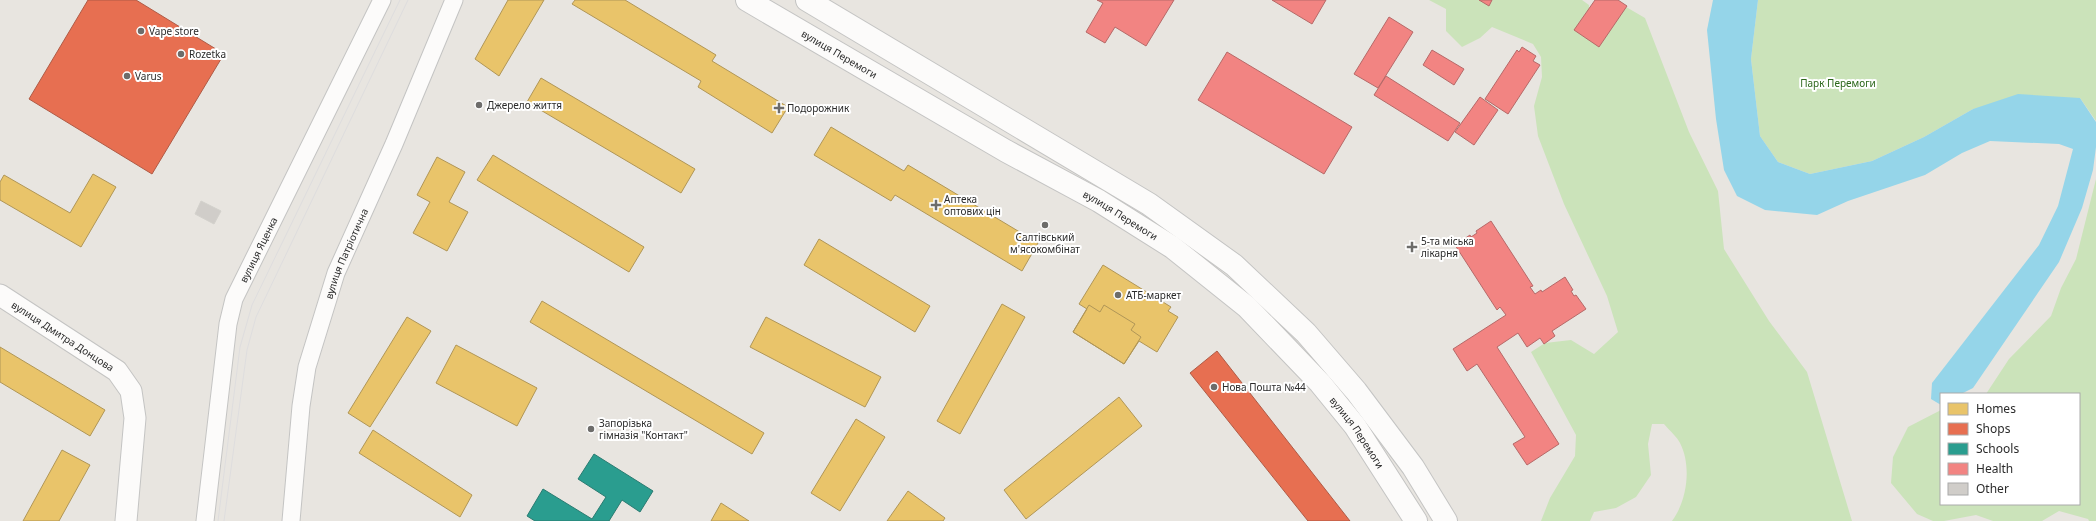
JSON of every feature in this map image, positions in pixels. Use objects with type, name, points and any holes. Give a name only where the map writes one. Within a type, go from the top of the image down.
[{"type":"main road","name":"вулиця Перемоги","points":[[747,0],[1006,151],[1099,201],[1172,247],[1247,307],[1320,382],[1355,426],[1416,521]]},
{"type":"main road","points":[[807,0],[1149,204],[1234,266],[1306,333],[1356,391],[1413,466],[1446,521]]},
{"type":"street","name":"вулиця Яценка","points":[[205,521],[228,324],[234,299],[382,0]]},
{"type":"street","name":"вулиця Патріотична","points":[[291,521],[301,406],[307,367],[336,273],[394,144],[454,0]]},
{"type":"street","name":"вулиця Дмитра Донцова","points":[[0,294],[116,371],[131,391],[135,418],[126,521]]},
{"type":"green space","points":[[1429,0],[1582,0],[1589,5],[1590,23],[1621,4],[1645,18],[1689,132],[1718,191],[1724,249],[1769,321],[1807,372],[1852,521],[1672,521],[1681,504],[1686,483],[1687,473],[1684,452],[1675,436],[1664,424],[1652,424],[1648,444],[1651,475],[1636,497],[1616,508],[1594,512],[1590,521],[1541,521],[1550,498],[1575,456],[1576,435],[1531,352],[1545,343],[1571,340],[1594,354],[1618,332],[1607,296],[1564,204],[1538,136],[1534,106],[1542,77],[1541,57],[1533,44],[1492,27],[1480,38],[1462,47],[1446,31],[1446,9]]},
{"type":"green space","name":"Парк Перемоги","points":[[1758,0],[2096,0],[2096,121],[2080,98],[1973,109],[1924,137],[1872,161],[1810,174],[1778,162],[1760,136],[1751,59]]},
{"type":"green space","points":[[2096,179],[2096,521],[2089,521],[2088,519],[2059,511],[2042,521],[1993,521],[1976,515],[1944,521],[1933,521],[1917,514],[1891,483],[1893,457],[1908,427],[1940,411],[1940,505],[2080,505],[2080,393],[1987,393],[2009,359],[2051,316],[2061,288],[2076,259]]},
{"type":"water","points":[[1713,0],[1758,0],[1751,59],[1760,136],[1778,162],[1810,174],[1872,161],[1924,137],[1973,109],[2018,94],[2080,98],[2096,122],[2096,147],[2093,170],[2082,208],[2059,262],[1973,388],[1963,393],[1940,393],[1940,404],[1931,399],[1932,383],[2039,245],[2058,206],[2073,149],[2059,144],[1990,141],[1962,153],[1925,175],[1848,201],[1817,215],[1765,210],[1737,196],[1724,170],[1716,119],[1707,30]]},
{"type":"building: Homes","points":[[508,0],[544,0],[499,76],[475,59]]},
{"type":"building: Homes","points":[[575,0],[625,0],[716,55],[712,61],[788,107],[772,133],[698,87],[701,81],[572,4]]},
{"type":"building: Homes","points":[[541,78],[695,169],[681,193],[527,102]]},
{"type":"building: Homes","points":[[831,127],[904,171],[908,165],[1038,243],[1022,271],[895,195],[891,201],[814,155]]},
{"type":"building: Homes","points":[[493,155],[644,247],[629,272],[477,180]]},
{"type":"building: Homes","points":[[437,157],[465,172],[449,202],[468,212],[447,251],[413,233],[430,202],[417,195]]},
{"type":"building: Homes","points":[[93,174],[116,187],[81,247],[0,200],[0,182],[4,175],[70,213]]},
{"type":"building: Homes","points":[[819,239],[930,306],[915,332],[804,265]]},
{"type":"building: Homes","points":[[1103,265],[1171,307],[1168,311],[1178,317],[1157,352],[1139,341],[1124,364],[1073,332],[1087,309],[1079,304]]},
{"type":"building: Homes","points":[[542,301],[764,433],[752,454],[530,322]]},
{"type":"building: Homes","points":[[1002,304],[1025,317],[960,434],[937,421]]},
{"type":"building: Homes","points":[[1089,305],[1100,312],[1104,305],[1135,324],[1131,330],[1141,337],[1124,364],[1073,332]]},
{"type":"building: Homes","points":[[407,317],[431,331],[370,427],[348,413]]},
{"type":"building: Homes","points":[[766,317],[881,377],[865,407],[750,347]]},
{"type":"building: Homes","points":[[456,345],[537,388],[517,426],[436,383]]},
{"type":"building: Homes","points":[[0,347],[105,410],[90,436],[0,382]]},
{"type":"building: Homes","points":[[1119,397],[1142,426],[1026,519],[1004,490]]},
{"type":"building: Homes","points":[[856,419],[885,437],[840,511],[811,493]]},
{"type":"building: Homes","points":[[373,430],[472,495],[460,517],[359,453]]},
{"type":"building: Homes","points":[[62,450],[90,465],[59,521],[23,521]]},
{"type":"building: Homes","points":[[908,491],[945,518],[943,521],[887,521]]},
{"type":"building: Homes","points":[[721,503],[749,521],[711,521]]},
{"type":"building: Shops","name":"Varus","points":[[88,0],[136,0],[224,54],[152,174],[29,99]]},
{"type":"building: Shops","points":[[1217,351],[1350,521],[1308,521],[1190,373]]},
{"type":"building: Schools","points":[[594,454],[653,491],[640,512],[622,500],[609,521],[535,521],[527,516],[543,489],[592,519],[606,497],[578,479]]},
{"type":"building: Health","points":[[1097,0],[1174,0],[1146,46],[1115,27],[1105,43],[1086,32],[1103,3]]},
{"type":"building: Health","points":[[1272,0],[1326,0],[1312,24]]},
{"type":"building: Health","points":[[1479,0],[1492,0],[1489,6]]},
{"type":"building: Health","points":[[1595,0],[1618,0],[1627,6],[1599,47],[1574,30]]},
{"type":"building: Health","points":[[1389,17],[1413,32],[1378,88],[1354,74]]},
{"type":"building: Health","points":[[1522,47],[1536,56],[1533,61],[1540,65],[1508,114],[1485,99],[1517,50],[1519,52]]},
{"type":"building: Health","points":[[1432,50],[1464,69],[1454,85],[1423,65]]},
{"type":"building: Health","points":[[1227,52],[1352,127],[1324,174],[1198,100]]},
{"type":"building: Health","points":[[1386,76],[1460,123],[1448,141],[1374,95]]},
{"type":"building: Health","points":[[1480,97],[1498,110],[1474,145],[1455,132]]},
{"type":"building: Health","points":[[1491,221],[1533,286],[1530,287],[1535,294],[1541,290],[1542,292],[1565,277],[1573,290],[1571,291],[1574,296],[1576,295],[1586,309],[1552,331],[1555,336],[1544,344],[1540,338],[1527,347],[1518,333],[1497,347],[1559,444],[1527,465],[1513,444],[1525,437],[1477,364],[1467,371],[1453,349],[1506,315],[1500,307],[1497,310],[1455,245],[1470,235],[1471,237],[1477,233],[1476,231]]},
{"type":"building: Other","points":[[201,201],[221,211],[214,224],[195,214]]},
{"type":"tram line","points":[[218,521],[240,347],[252,305],[400,0]]},
{"type":"tram line","points":[[224,521],[247,350],[256,317],[408,0]]},
{"type":"place","name":"Vape store","points":[[141,31]]},
{"type":"place","name":"Rozetka","points":[[181,54]]},
{"type":"place","name":"Varus","points":[[127,76]]},
{"type":"place","name":"Джерело життя","points":[[479,105]]},
{"type":"place","name":"Подорожник","points":[[779,108]]},
{"type":"place","name":"Аптека оптових цін","points":[[936,205]]},
{"type":"place","name":"Салтівський м'ясокомбінат","points":[[1045,225]]},
{"type":"place","name":"5-та міська лікарня","points":[[1412,247]]},
{"type":"place","name":"АТБ-маркет","points":[[1118,295]]},
{"type":"place","name":"Нова Пошта №44","points":[[1214,387]]},
{"type":"place","name":"Запорізька гімназія \"Контакт\"","points":[[591,429]]}]
